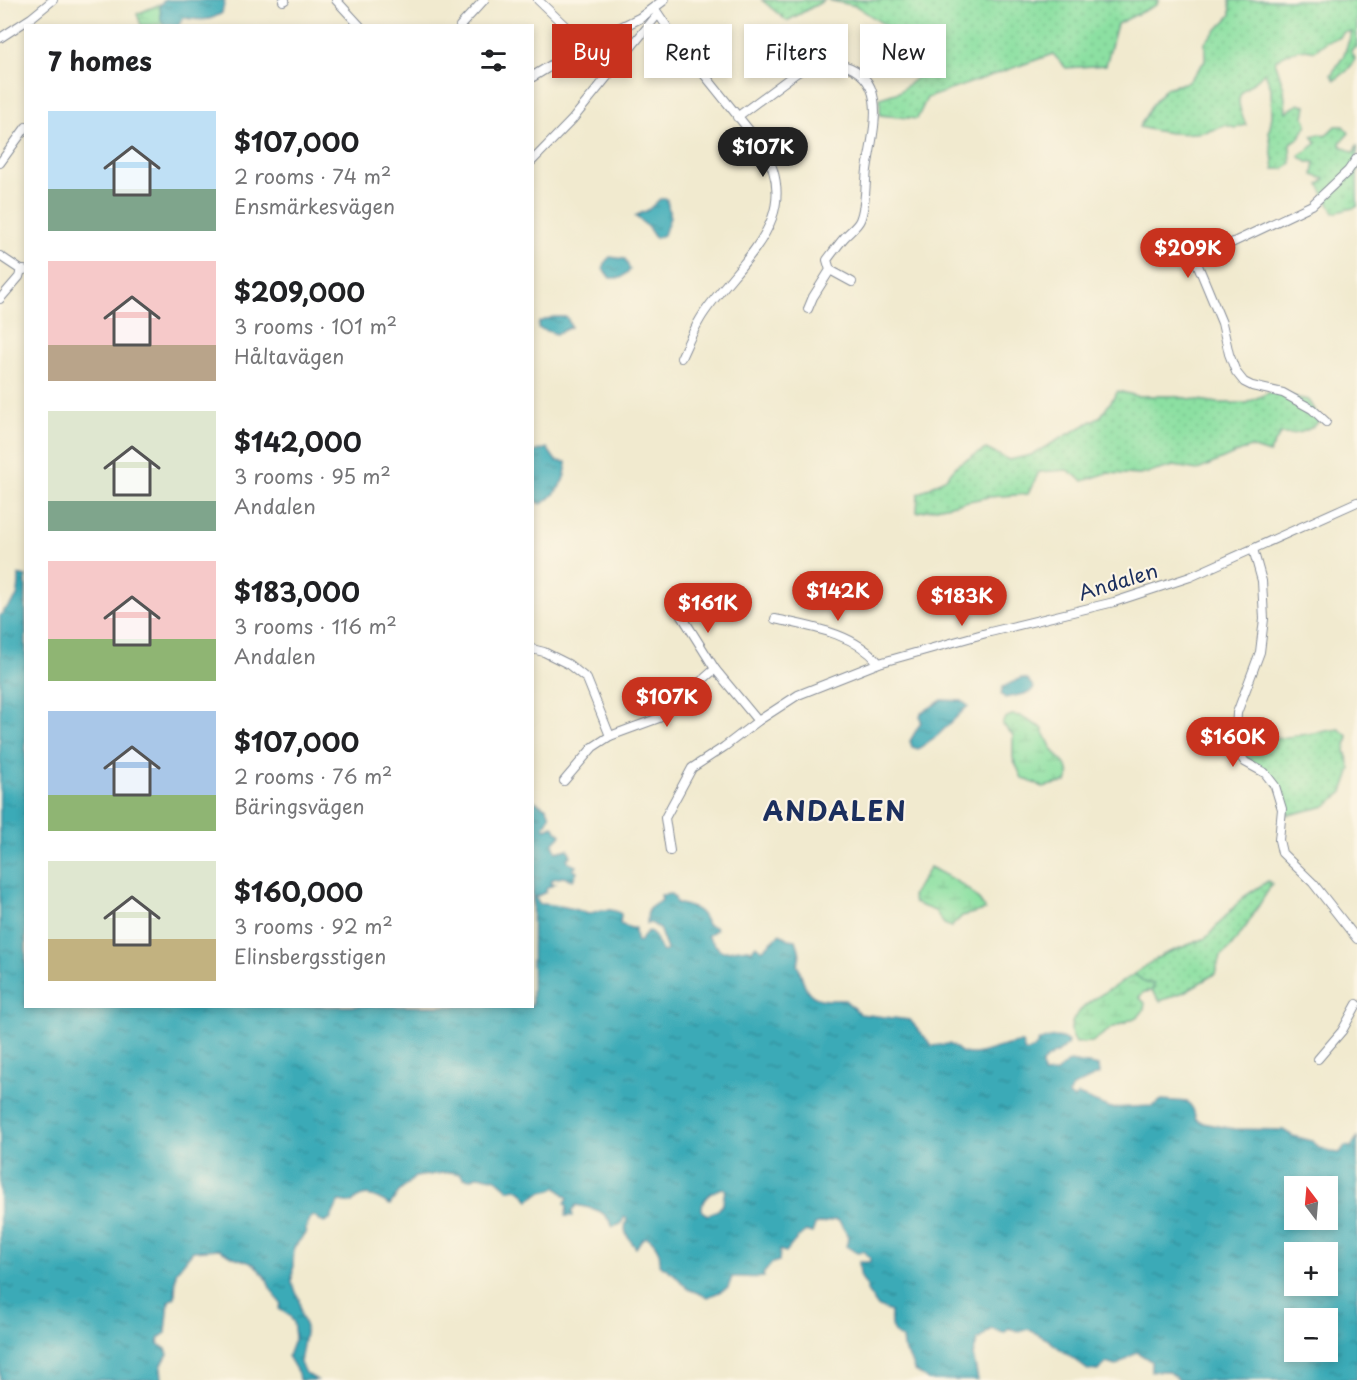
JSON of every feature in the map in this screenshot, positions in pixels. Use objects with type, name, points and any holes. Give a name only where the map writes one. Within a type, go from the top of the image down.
[{"type":"street","points":[[0,38],[31,18],[53,0]]},
{"type":"street","points":[[336,0],[358,24]]},
{"type":"street","points":[[462,24],[484,0]]},
{"type":"street","points":[[538,0],[563,24]]},
{"type":"street","points":[[534,159],[572,120],[664,0]]},
{"type":"street","points":[[629,24],[656,11]]},
{"type":"street","points":[[656,11],[761,145],[772,163],[777,189],[773,215],[755,249],[704,313],[681,358]]},
{"type":"street","points":[[737,117],[795,74],[811,65],[832,62],[845,65],[863,75],[868,81],[874,99],[875,117],[862,211],[859,222],[827,260],[830,270],[852,282]]},
{"type":"street","points":[[534,76],[552,65]]},
{"type":"street","points":[[0,163],[24,130]]},
{"type":"street","points":[[1326,422],[1312,409],[1283,393],[1244,382],[1236,372],[1228,354],[1222,323],[1197,263],[1210,253],[1312,205],[1348,171],[1357,158]]},
{"type":"street","points":[[0,256],[23,270],[0,299]]},
{"type":"street","points":[[808,309],[830,270]]},
{"type":"street","name":"Andalen","points":[[670,851],[665,818],[692,768],[798,695],[879,663],[981,634],[1114,602],[1190,577],[1357,502]]},
{"type":"street","points":[[1253,549],[1262,581],[1264,619],[1260,652],[1238,713],[1236,730],[1239,754],[1245,762],[1265,773],[1275,786],[1282,809],[1279,840],[1282,853],[1313,883],[1357,939]]},
{"type":"street","points":[[680,613],[715,669],[758,721]]},
{"type":"street","points":[[775,619],[818,628],[841,636],[864,648],[879,663]]},
{"type":"street","points":[[534,650],[568,664],[587,679],[610,736]]},
{"type":"street","points":[[564,781],[593,747],[610,736],[659,718],[715,669]]},
{"type":"street","points":[[1318,1059],[1342,1030],[1357,1004]]},
{"type":"green space","points":[[762,0],[825,0],[787,21]]},
{"type":"green space","points":[[828,0],[1159,0],[1156,5],[1117,24],[1106,65],[1066,68],[1053,54],[927,98],[917,119],[880,115],[880,98],[899,92],[916,78],[946,78],[946,24],[883,24],[856,6]]},
{"type":"green space","points":[[1230,0],[1357,0],[1357,47],[1351,50],[1355,59],[1348,70],[1335,80],[1331,75],[1343,57],[1352,32],[1344,32],[1339,38],[1327,41],[1315,51],[1305,49],[1294,51],[1275,61],[1284,89],[1286,112],[1299,104],[1306,105],[1304,117],[1307,124],[1300,137],[1290,144],[1291,163],[1284,169],[1274,169],[1269,132],[1272,116],[1271,88],[1265,72],[1241,93],[1239,98],[1241,113],[1246,125],[1235,128],[1225,125],[1194,133],[1139,127],[1152,105],[1166,88],[1188,82],[1205,61],[1205,42],[1231,15]]},
{"type":"green space","points":[[160,4],[161,20],[164,24],[141,24],[137,14]]},
{"type":"green space","points":[[1335,126],[1343,126],[1349,133],[1340,143],[1341,146],[1354,153],[1357,145],[1357,207],[1334,213],[1319,185],[1325,179],[1313,175],[1315,162],[1307,162],[1299,156],[1317,143],[1312,136],[1320,134],[1325,136]]},
{"type":"green space","points":[[1118,391],[1137,396],[1171,396],[1219,403],[1246,403],[1270,392],[1308,400],[1320,420],[1302,432],[1280,434],[1269,453],[1250,447],[1198,470],[1174,466],[1140,475],[1107,473],[1083,481],[1067,470],[1039,472],[1028,494],[988,497],[917,512],[918,494],[946,478],[958,464],[986,449],[1009,460],[1031,455],[1101,416]]},
{"type":"green space","points":[[1012,715],[1020,716],[1042,728],[1052,749],[1067,767],[1069,775],[1066,782],[1043,787],[1022,778],[1013,758],[1013,735],[1002,724],[1005,718]]},
{"type":"green space","points":[[1339,729],[1348,736],[1345,751],[1351,769],[1343,792],[1326,806],[1288,815],[1278,788],[1263,770],[1246,758],[1243,744]]},
{"type":"green space","points":[[930,867],[968,890],[981,902],[985,910],[962,916],[951,927],[944,924],[935,911],[914,903],[912,896]]},
{"type":"green space","points":[[1268,881],[1272,884],[1247,925],[1230,948],[1220,957],[1215,974],[1184,992],[1160,1001],[1152,991],[1154,984],[1146,983],[1134,974],[1162,955],[1206,938],[1242,898]]},
{"type":"green space","points":[[1134,974],[1146,983],[1154,984],[1152,991],[1144,992],[1139,997],[1145,1003],[1144,1010],[1139,1016],[1112,1028],[1092,1042],[1076,1043],[1071,1030],[1072,1021],[1078,1013],[1096,998]]},
{"type":"water","points":[[165,0],[225,0],[222,13],[217,16],[204,20],[184,18],[180,24],[164,24],[161,20],[160,4]]},
{"type":"water","points":[[660,199],[667,199],[670,217],[664,235],[655,238],[648,227],[635,216],[648,210]]},
{"type":"water","points":[[610,257],[625,259],[630,270],[621,278],[610,278],[603,269]]},
{"type":"water","points":[[553,317],[567,317],[571,327],[556,334],[538,328],[539,322]]},
{"type":"water","points":[[547,448],[556,461],[566,462],[563,481],[551,497],[541,504],[534,500],[534,452]]},
{"type":"water","points":[[19,575],[24,576],[24,1008],[534,1008],[534,801],[547,808],[550,816],[544,827],[546,829],[553,826],[561,835],[553,843],[556,852],[568,849],[571,856],[567,858],[569,863],[576,866],[573,870],[577,871],[573,880],[563,877],[553,879],[550,884],[555,884],[546,889],[546,892],[535,897],[539,904],[550,904],[588,914],[613,910],[621,914],[620,924],[635,928],[636,940],[639,942],[650,931],[664,952],[667,950],[659,928],[651,923],[647,924],[648,912],[662,900],[661,895],[671,894],[676,903],[696,909],[707,925],[715,927],[716,930],[707,936],[721,951],[749,949],[751,951],[756,945],[762,950],[780,934],[788,939],[796,940],[800,956],[797,965],[811,994],[820,999],[845,1000],[860,1014],[910,1020],[932,1046],[949,1044],[961,1052],[975,1054],[1014,1043],[1022,1043],[1025,1052],[1035,1048],[1039,1041],[1054,1037],[1062,1038],[1068,1042],[1067,1045],[1042,1063],[1043,1074],[1055,1073],[1070,1061],[1098,1066],[1099,1074],[1073,1087],[1068,1094],[1074,1099],[1078,1095],[1110,1108],[1152,1106],[1162,1100],[1188,1102],[1196,1119],[1203,1123],[1234,1129],[1283,1130],[1293,1136],[1312,1141],[1330,1152],[1340,1153],[1345,1146],[1351,1147],[1357,1138],[1357,1380],[1179,1380],[1167,1371],[1151,1371],[1151,1361],[1137,1352],[1116,1366],[1106,1363],[1098,1371],[1088,1370],[1047,1339],[1028,1329],[1020,1332],[1009,1328],[1004,1333],[991,1329],[977,1341],[973,1355],[978,1380],[928,1380],[914,1370],[903,1347],[902,1339],[895,1334],[892,1328],[891,1312],[877,1306],[867,1291],[867,1286],[860,1275],[859,1262],[870,1262],[870,1258],[863,1251],[857,1253],[846,1246],[847,1236],[839,1221],[834,1220],[815,1225],[812,1233],[806,1231],[803,1233],[786,1252],[780,1250],[779,1261],[772,1263],[763,1274],[764,1277],[732,1277],[728,1288],[708,1297],[688,1289],[674,1274],[659,1264],[659,1252],[650,1239],[647,1237],[642,1239],[636,1248],[627,1235],[625,1228],[627,1219],[624,1217],[621,1224],[613,1227],[602,1213],[576,1205],[572,1211],[573,1216],[566,1216],[565,1203],[568,1198],[556,1187],[541,1192],[529,1200],[521,1191],[515,1188],[509,1190],[495,1178],[476,1176],[471,1179],[450,1172],[415,1177],[398,1193],[390,1205],[376,1197],[366,1195],[352,1203],[339,1201],[330,1220],[324,1223],[313,1215],[308,1221],[305,1234],[294,1247],[292,1283],[299,1299],[301,1315],[306,1327],[300,1363],[305,1373],[317,1380],[299,1380],[298,1373],[288,1356],[295,1337],[293,1322],[290,1316],[279,1309],[281,1304],[267,1279],[254,1264],[219,1249],[193,1251],[176,1272],[175,1297],[169,1301],[166,1333],[160,1337],[158,1344],[166,1349],[168,1354],[161,1366],[162,1380],[45,1380],[40,1378],[37,1380],[0,1380],[0,616],[17,596]],"holes":[[[724,1188],[726,1191],[723,1204],[718,1210],[707,1215],[702,1210],[702,1206],[708,1195]]]},
{"type":"water","points":[[1021,678],[1027,679],[1034,688],[1029,693],[1005,698],[1001,694],[1003,687]]},
{"type":"water","points":[[942,700],[962,701],[968,706],[937,736],[918,749],[912,747],[910,741],[921,722],[921,713]]},
{"type":"district","name":"ANDALEN","points":[[835,812]]}]
